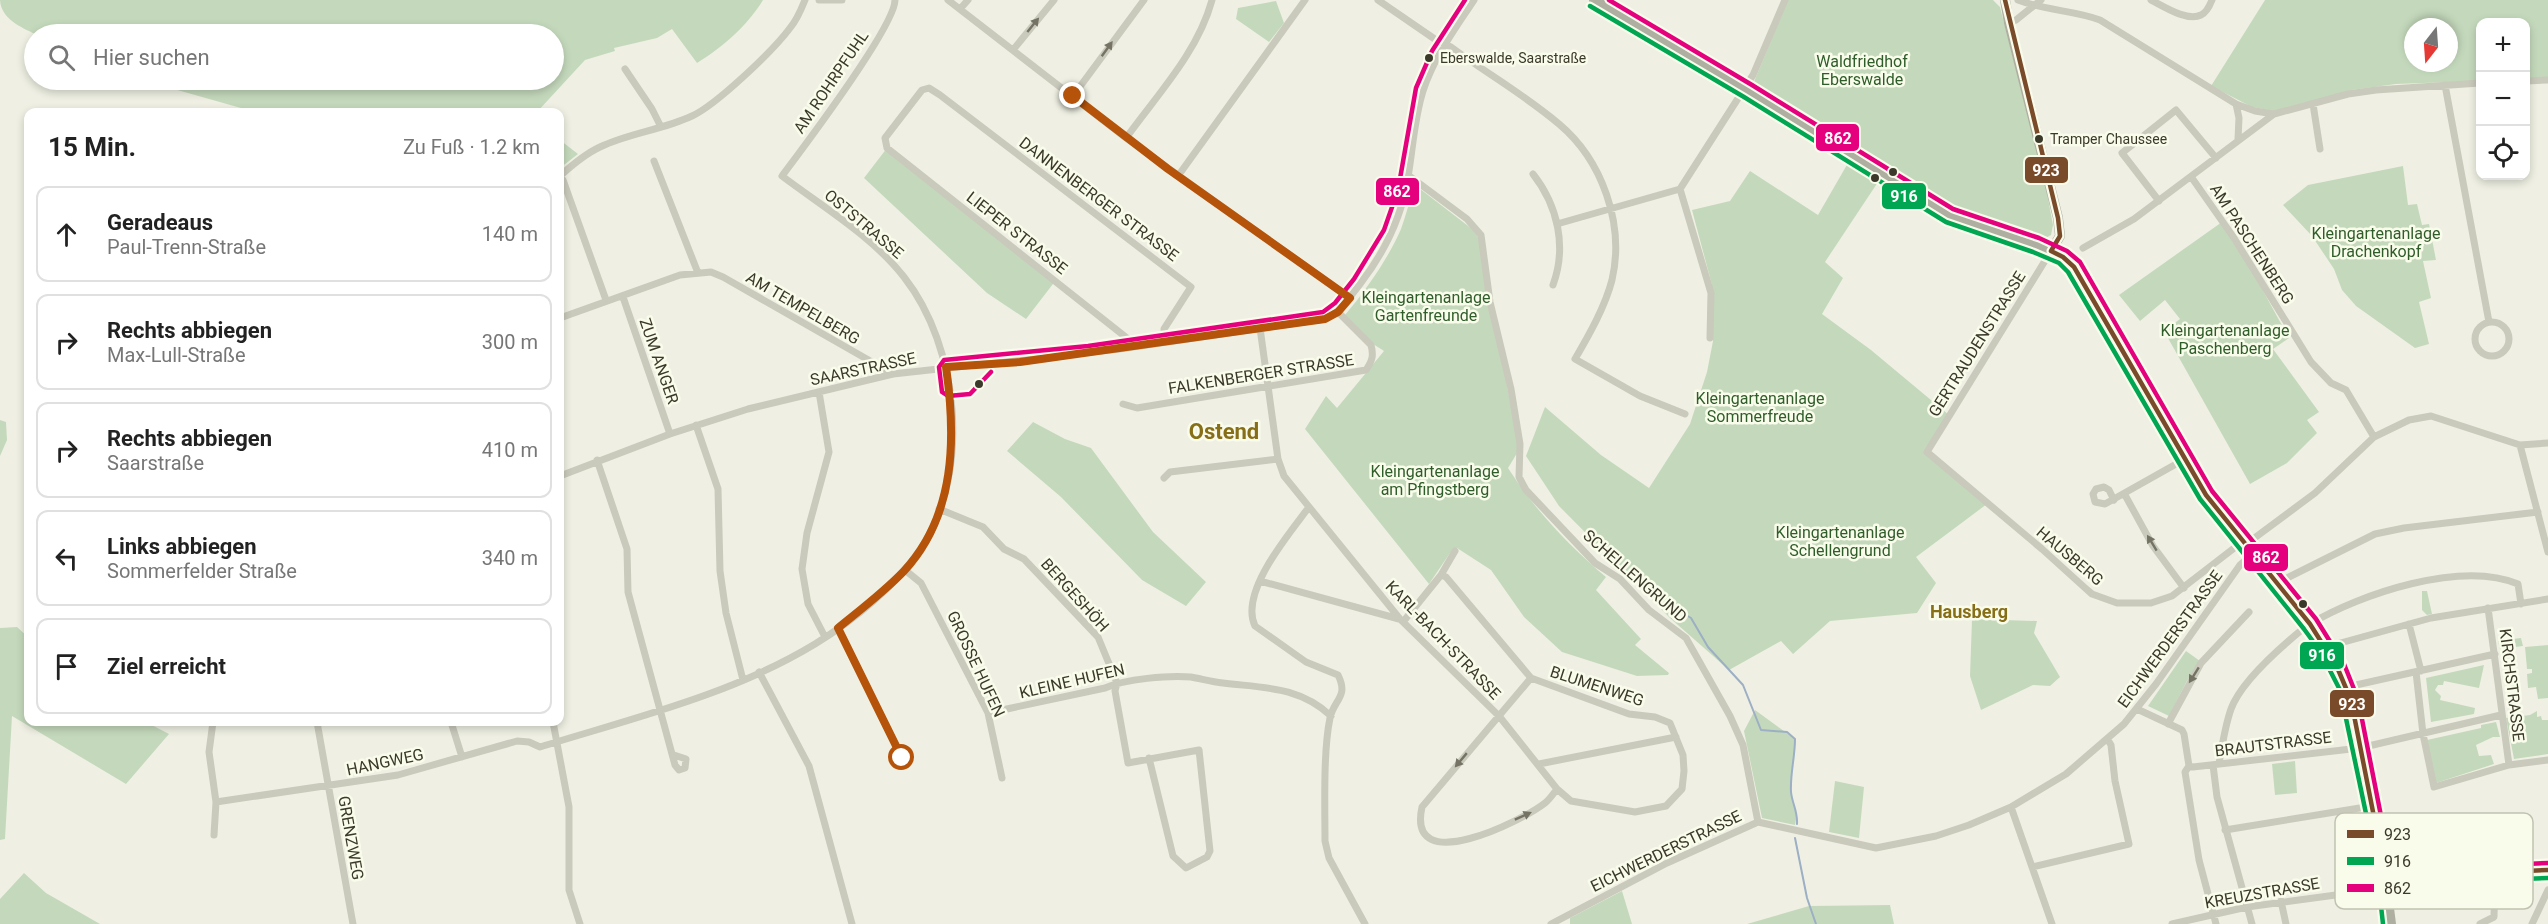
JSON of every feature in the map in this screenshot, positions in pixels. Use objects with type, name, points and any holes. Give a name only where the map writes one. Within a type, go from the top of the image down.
[{"type":"main road","points":[[1594,0],[1745,89],[1950,216],[2051,251],[2063,257],[2074,267],[2213,506],[2326,647],[2347,687],[2373,813]]},
{"type":"main road","points":[[2005,0],[2058,218],[2060,236],[2051,251]]},
{"type":"main road","points":[[2389,909],[2391,924]]},
{"type":"street","points":[[564,172],[577,161],[602,146],[694,115],[731,87],[790,29],[805,0]]},
{"type":"street","points":[[819,0],[842,0]]},
{"type":"street","name":"AM ROHRPFUHL","points":[[782,176],[856,73],[884,28],[893,11],[895,0]]},
{"type":"street","points":[[948,0],[1126,138],[1350,298]]},
{"type":"street","points":[[960,9],[968,0]]},
{"type":"street","points":[[1013,50],[1054,0]]},
{"type":"street","points":[[1073,96],[1144,0]]},
{"type":"street","points":[[1126,138],[1191,48],[1212,0]]},
{"type":"street","points":[[1178,176],[1305,0]]},
{"type":"street","points":[[1378,0],[1547,114],[1568,133],[1597,170],[1611,209],[1615,236],[1612,280],[1594,323],[1575,359],[1640,396],[1685,414]]},
{"type":"street","points":[[1338,312],[1368,274],[1388,240],[1404,199],[1414,126],[1423,92],[1432,67],[1474,0]]},
{"type":"street","points":[[1557,224],[1680,189],[1745,89],[1785,0]]},
{"type":"street","points":[[2018,0],[2034,6],[2087,15],[2107,23],[2236,104],[2255,111],[2274,114],[2376,90],[2476,83]]},
{"type":"street","points":[[2009,23],[2041,0]]},
{"type":"street","points":[[2151,0],[2193,17],[2205,12],[2212,0]]},
{"type":"street","points":[[624,69],[661,127]]},
{"type":"street","points":[[2530,81],[2548,80]]},
{"type":"street","points":[[2445,85],[2489,322]]},
{"type":"street","name":"DANNENBERGER STRASSE","points":[[885,138],[922,90],[929,88],[940,95],[1191,287],[1164,329],[1165,342]]},
{"type":"street","points":[[2236,104],[2239,118],[2238,139]]},
{"type":"street","points":[[2313,104],[2320,149]]},
{"type":"street","name":"AM PASCHENBERG","points":[[2159,201],[2122,153],[2176,110],[2216,158]]},
{"type":"street","name":"AM PASCHENBERG","points":[[2083,248],[2134,219],[2192,178],[2238,139],[2272,118],[2274,114]]},
{"type":"street","name":"LIEPER STRASSE","points":[[885,138],[886,148],[1137,346]]},
{"type":"street","points":[[654,161],[698,273]]},
{"type":"street","points":[[1533,174],[1542,186],[1557,224],[1560,239],[1559,269],[1553,285]]},
{"type":"street","name":"SCHELLENGRUND","points":[[1408,175],[1467,219],[1482,235],[1491,302],[1511,389],[1520,444],[1518,474],[1521,482],[1595,564],[1620,579],[1649,610],[1686,638],[1730,716],[1743,745],[1758,822]]},
{"type":"street","name":"OSTSTRASSE","points":[[782,176],[863,237],[897,269],[923,304],[946,367],[953,426],[952,449],[939,509],[923,545],[905,570],[838,628]]},
{"type":"street","name":"AM PASCHENBERG","points":[[2192,178],[2234,238],[2311,362],[2331,383],[2346,390],[2374,437]]},
{"type":"street","points":[[564,183],[606,300]]},
{"type":"street","points":[[1680,189],[1711,293],[1710,338]]},
{"type":"street","name":"GERTRAUDENSTRASSE","points":[[1927,452],[2051,251]]},
{"type":"street","name":"AM TEMPELBERG","points":[[564,316],[680,276],[711,272],[893,374]]},
{"type":"street","name":"ZUM ANGER","points":[[623,297],[670,434]]},
{"type":"street","name":"SAARSTRASSE","points":[[564,474],[670,434],[748,409],[893,374],[946,367],[1020,362],[1137,346],[1325,319],[1338,312]]},
{"type":"street","name":"FALKENBERGER STRASSE","points":[[1123,404],[1137,408],[1366,370],[1374,353],[1371,345],[1338,312]]},
{"type":"street","points":[[2489,322],[2500,324],[2508,333],[2506,350],[2496,356],[2484,354],[2477,345],[2476,334],[2479,328],[2489,322]]},
{"type":"street","name":"KARL-BACH-STRASSE","points":[[1260,328],[1278,459],[1284,476],[1401,620],[1498,716],[1557,789],[1571,801],[1635,812],[1666,806],[1682,789],[1683,755],[1676,737]]},
{"type":"street","points":[[819,392],[829,452],[807,533],[802,569],[808,604],[825,637]]},
{"type":"street","name":"HAUSBERG","points":[[1927,452],[2092,594],[2117,603],[2142,604],[2162,601],[2184,588],[2315,493],[2374,437],[2397,424],[2431,416],[2520,445]]},
{"type":"street","points":[[696,425],[718,489],[720,570],[726,613],[743,680]]},
{"type":"street","points":[[2548,443],[2520,445],[2548,552]]},
{"type":"street","points":[[1164,478],[1170,472],[1278,459]]},
{"type":"street","points":[[2114,500],[2185,459]]},
{"type":"street","points":[[597,460],[627,549],[628,592],[674,755]]},
{"type":"street","points":[[2125,495],[2153,546],[2184,588]]},
{"type":"street","points":[[1309,507],[1281,545],[1260,581],[1251,600],[1251,616],[1255,626],[1306,662],[1338,675],[1342,682],[1342,693],[1331,716],[1325,841],[1329,858],[1365,924]]},
{"type":"street","name":"BERGESHÖH","points":[[939,509],[982,527],[1004,549],[1024,559],[1098,637],[1117,682],[1115,691],[1128,763],[1149,758],[1199,750],[1210,851],[1208,857],[1186,868],[1173,856],[1149,758]]},
{"type":"street","points":[[2277,583],[2375,534],[2404,528],[2538,512]]},
{"type":"street","points":[[1260,581],[1401,620],[1441,575],[1455,551]]},
{"type":"street","name":"EICHWERDERSTRASSE","points":[[1551,924],[1667,863],[1758,822],[1876,848],[1936,836],[2011,807],[2066,774],[2108,740],[2137,709],[2240,565],[2253,554]]},
{"type":"street","name":"GROSSE HUFEN","points":[[905,570],[921,583],[988,713],[1002,778]]},
{"type":"street","name":"BLUMENWEG","points":[[1441,575],[1454,586],[1531,678],[1629,714],[1664,719],[1670,723],[1676,737]]},
{"type":"street","points":[[2252,924],[2217,797],[2216,765],[2232,707],[2243,689],[2264,665],[2307,626],[2345,606],[2389,590],[2427,581],[2496,576],[2518,584],[2521,604]]},
{"type":"street","points":[[2326,647],[2409,624],[2548,599]]},
{"type":"street","name":"KIRCHSTRASSE","points":[[2488,608],[2509,765]]},
{"type":"street","points":[[2168,724],[2193,675],[2249,612]]},
{"type":"street","points":[[2409,624],[2418,671],[2423,734],[2434,787],[2509,765],[2548,760]]},
{"type":"street","points":[[838,628],[902,758]]},
{"type":"street","name":"HANGWEG","points":[[216,802],[398,775],[517,741],[529,742],[540,747],[661,710],[743,680],[838,628]]},
{"type":"street","points":[[2347,687],[2495,654]]},
{"type":"street","points":[[759,672],[809,766],[852,924]]},
{"type":"street","name":"KLEINE HUFEN","points":[[988,713],[1105,688],[1117,682],[1191,677],[1264,686],[1290,692],[1331,716]]},
{"type":"street","points":[[1531,678],[1422,807],[1420,823],[1425,834],[1439,842],[1456,843],[1531,813],[1548,801],[1557,789]]},
{"type":"street","points":[[2137,709],[2184,734],[2189,766],[2185,772],[2191,820],[2216,924]]},
{"type":"street","name":"BRAUTSTRASSE","points":[[2189,766],[2216,765],[2360,748],[2501,715]]},
{"type":"street","points":[[212,726],[209,752],[216,802],[214,835]]},
{"type":"street","name":"GRENZWEG","points":[[318,726],[353,924]]},
{"type":"street","points":[[452,726],[462,757]]},
{"type":"street","points":[[554,726],[569,807],[569,890],[580,924]]},
{"type":"street","points":[[1539,764],[1676,737]]},
{"type":"street","points":[[2031,867],[2129,844],[2115,781],[2111,745],[2108,740]]},
{"type":"street","points":[[2225,830],[2372,806]]},
{"type":"street","points":[[2011,807],[2052,924]]},
{"type":"street","points":[[2533,871],[2548,870]]},
{"type":"street","points":[[2532,924],[2548,890]]},
{"type":"street","name":"KREUZSTRASSE","points":[[2172,924],[2247,907],[2335,895]]},
{"type":"street","points":[[2281,901],[2286,924]]},
{"type":"street","points":[[2480,924],[2491,920],[2495,909]]},
{"type":"green space","points":[[0,0],[763,0],[734,35],[697,63],[672,29],[657,38],[614,48],[615,51],[585,60],[564,83],[564,24],[24,24],[24,28],[8,17],[1,7]]},
{"type":"green space","name":"Waldfriedhof Eberswalde","points":[[1788,0],[1993,0],[2000,7],[2046,188],[2053,225],[2051,235],[2044,239],[1948,206],[1753,84]]},
{"type":"green space","points":[[2265,0],[2548,0],[2548,77],[2530,78],[2530,18],[2476,18],[2476,81],[2396,84],[2352,90],[2274,111],[2252,107],[2211,86]]},
{"type":"green space","points":[[1276,1],[1284,23],[1269,42],[1236,19],[1238,8]]},
{"type":"green space","points":[[177,90],[557,90],[541,108],[241,108]]},
{"type":"green space","points":[[564,143],[578,154],[564,165]]},
{"type":"green space","points":[[887,148],[1056,280],[1026,319],[987,293],[864,178]]},
{"type":"green space","points":[[1848,163],[1878,182],[1825,262],[1843,278],[1822,314],[1871,350],[1949,415],[1927,452],[1987,504],[1916,557],[1936,583],[1917,613],[1830,621],[1793,654],[1781,641],[1729,670],[1670,618],[1559,506],[1526,456],[1545,407],[1601,455],[1649,488],[1690,424],[1707,372],[1713,341],[1712,285],[1692,210],[1730,201],[1750,171],[1818,215]]},
{"type":"green space","name":"Kleingartenanlage Drachenkopf","points":[[2403,166],[2408,205],[2417,204],[2422,225],[2429,224],[2436,260],[2423,261],[2431,298],[2419,302],[2429,344],[2415,348],[2356,306],[2342,290],[2334,269],[2312,236],[2283,205],[2308,185]]},
{"type":"green space","name":"Kleingartenanlage am Pfingstberg","points":[[1415,185],[1476,232],[1481,245],[1519,450],[1508,468],[1553,526],[1606,577],[1596,590],[1641,639],[1635,645],[1669,673],[1668,675],[1637,676],[1562,652],[1524,617],[1491,570],[1457,548],[1450,553],[1429,584],[1305,429],[1326,396],[1337,408],[1384,351],[1373,344],[1345,315],[1369,285],[1390,252],[1401,229]]},
{"type":"green space","name":"Kleingartenanlage Paschenberg","points":[[2222,222],[2234,238],[2289,338],[2273,349],[2319,412],[2307,420],[2317,433],[2287,463],[2250,484],[2164,331],[2180,319],[2165,300],[2140,321],[2119,295]]},
{"type":"green space","points":[[0,420],[6,422],[7,440],[0,456]]},
{"type":"green space","points":[[1033,422],[1065,439],[1091,448],[1153,532],[1206,582],[1186,606],[1142,580],[1061,497],[1007,451]]},
{"type":"green space","points":[[2422,591],[2427,591],[2432,614],[2427,615],[2422,610]]},
{"type":"green space","points":[[1972,619],[2037,621],[2034,633],[2060,677],[2050,686],[2033,685],[1981,710],[1970,676]]},
{"type":"green space","points":[[17,627],[24,633],[24,723],[12,716],[5,839],[0,840],[0,628]]},
{"type":"green space","points":[[2521,638],[2523,646],[2500,649],[2498,641]]},
{"type":"green space","points":[[2548,645],[2548,698],[2538,699],[2536,687],[2528,688],[2527,674],[2532,673],[2532,669],[2527,669],[2525,647]]},
{"type":"green space","points":[[2186,651],[2200,661],[2169,716],[2148,706]]},
{"type":"green space","points":[[2484,665],[2479,688],[2444,681],[2443,685],[2438,685],[2435,690],[2441,696],[2440,700],[2475,708],[2474,714],[2431,722],[2426,678]]},
{"type":"green space","points":[[1755,710],[1795,739],[1791,783],[1796,814],[1795,825],[1762,818],[1744,731]]},
{"type":"green space","points":[[2537,711],[2537,717],[2541,716],[2542,720],[2548,720],[2548,754],[2514,759],[2506,718],[2530,715]]},
{"type":"green space","points":[[2496,722],[2500,737],[2493,737],[2476,745],[2479,756],[2491,755],[2494,764],[2436,783],[2427,740],[2481,728],[2481,725]]},
{"type":"green space","points":[[29,726],[154,726],[169,734],[126,784]]},
{"type":"green space","points":[[2295,761],[2297,793],[2275,795],[2272,764]]},
{"type":"green space","points":[[1835,781],[1864,787],[1859,838],[1829,832]]},
{"type":"green space","points":[[24,873],[46,893],[100,924],[0,924],[0,899]]},
{"type":"green space","points":[[1622,891],[1632,924],[1570,924],[1570,918]]},
{"type":"green space","points":[[1890,905],[1894,924],[1747,924],[1809,906]]},
{"type":"waterway","points":[[1676,609],[1691,618],[1708,647],[1743,685],[1761,730],[1787,732],[1795,739],[1791,792],[1797,824]]},
{"type":"waterway","points":[[1795,838],[1807,898],[1816,924]]},
{"type":"transit line","name":"862","points":[[991,372],[970,394],[948,396],[942,392],[939,367],[944,360],[1088,346],[1323,312],[1335,303],[1354,279],[1384,230],[1398,190],[1416,88],[1432,51],[1465,0]]},
{"type":"transit line","name":"862","points":[[1609,0],[1953,209],[2039,238],[2067,251],[2080,262],[2212,491],[2316,619],[2344,664],[2358,699],[2380,813]]},
{"type":"transit line","name":"923","points":[[2005,0],[2058,218],[2060,236],[2051,251]]},
{"type":"transit line","name":"916","points":[[1590,6],[1744,97],[1946,222],[2033,252],[2059,263],[2068,272],[2200,499],[2320,651],[2340,690],[2366,813]]},
{"type":"transit line","name":"923","points":[[2051,251],[2063,257],[2074,267],[2206,495],[2310,624],[2337,667],[2351,700],[2373,813]]},
{"type":"transit line","name":"862","points":[[2533,864],[2548,863]]},
{"type":"transit line","name":"923","points":[[2533,871],[2548,870]]},
{"type":"transit line","name":"916","points":[[2533,879],[2548,878]]},
{"type":"transit line","name":"916","points":[[2381,909],[2383,924]]},
{"type":"place","name":"Eberswalde, Saarstraße","points":[[1429,58]]},
{"type":"place","name":"Tramper Chaussee","points":[[2039,139]]},
{"type":"district","name":"Ostend","points":[[1224,431]]},
{"type":"district","name":"Hausberg","points":[[1969,611]]},
{"type":"route","points":[[902,758],[838,628],[905,570],[923,545],[933,525],[946,487],[952,449],[953,426],[946,367],[1020,362],[1325,319],[1338,312],[1350,298],[1168,169],[1073,96]]},
{"type":"park label","name":"Kleingartenanlage Gartenfreunde","points":[[1426,306]]},
{"type":"park label","name":"Kleingartenanlage Sommerfreude","points":[[1760,407]]},
{"type":"park label","name":"Kleingartenanlage Schellengrund","points":[[1840,541]]}]
